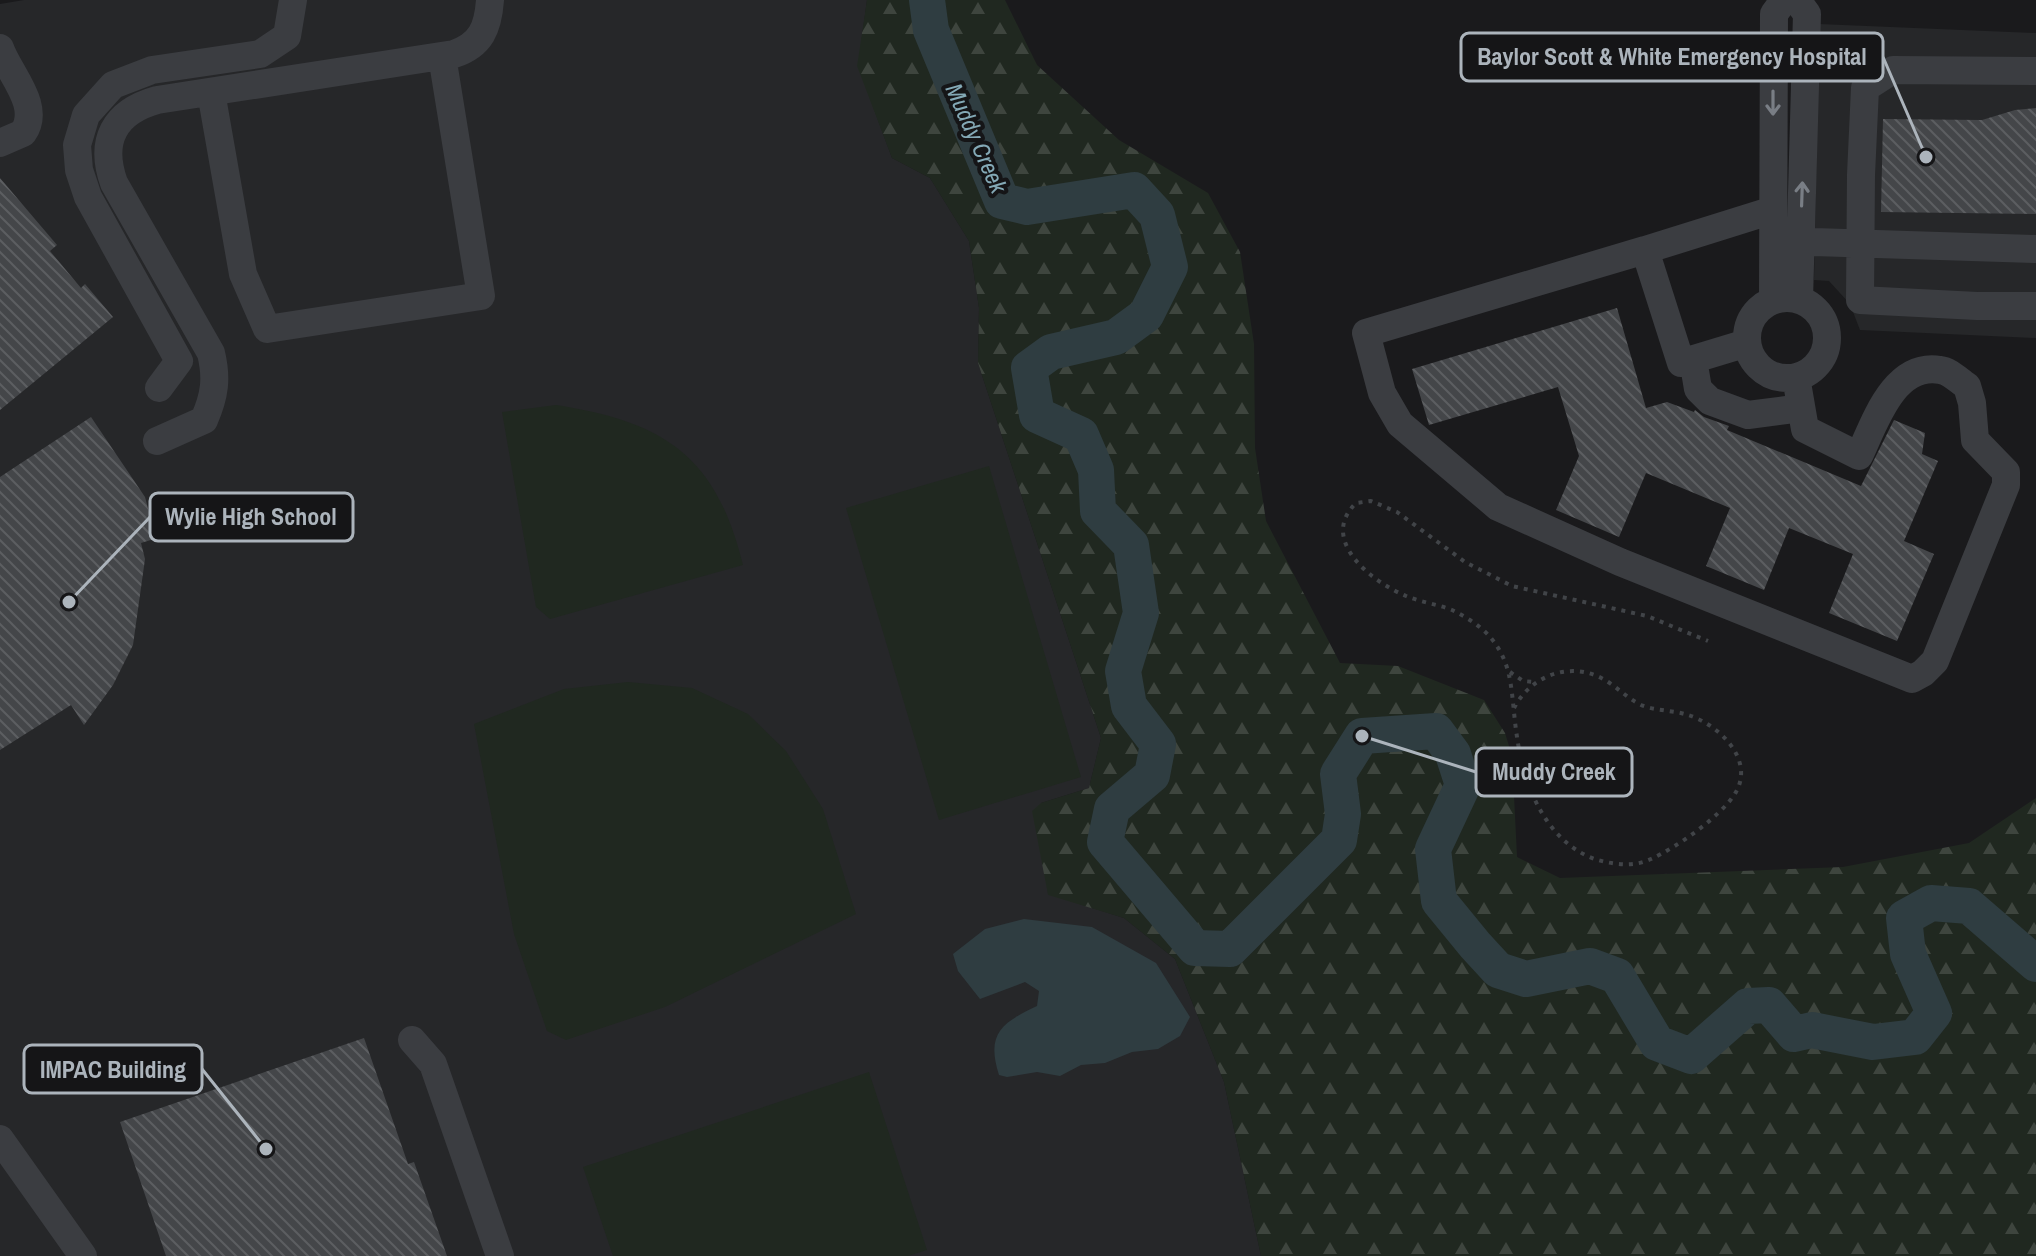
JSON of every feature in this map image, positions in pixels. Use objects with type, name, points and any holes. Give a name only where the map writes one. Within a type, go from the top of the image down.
[{"type":"lane","points":[[159,388],[179,361],[88,197],[79,170],[77,145],[86,115],[113,85],[152,70],[260,54],[287,36],[293,0]]},
{"type":"lane","points":[[157,441],[204,420],[214,398],[216,375],[211,353],[114,183],[108,166],[108,148],[113,130],[124,116],[139,105],[442,56],[468,49],[479,40],[487,27],[490,0]]},
{"type":"lane","points":[[1784,0],[1774,14],[1773,210],[1787,242]]},
{"type":"lane","points":[[1786,300],[1787,242],[1807,14],[1797,0]]},
{"type":"lane","points":[[0,48],[27,101],[30,116],[23,133],[0,143]]},
{"type":"lane","points":[[211,92],[243,274],[267,329],[466,299],[481,296],[442,56]]},
{"type":"lane","points":[[2036,71],[1893,70],[1865,88],[1860,300],[2036,306]]},
{"type":"lane","points":[[1773,210],[1366,333],[1382,393],[1400,424],[1498,507],[1523,520],[1912,679],[1935,661],[2006,485],[2006,472],[1975,440],[1972,403],[1967,386],[1940,370],[1922,372],[1892,389],[1859,456],[1805,429],[1796,377]]},
{"type":"lane","points":[[1787,242],[2036,249]]},
{"type":"lane","points":[[1645,250],[1681,363],[1747,343]]},
{"type":"lane","points":[[1786,300],[1811,306],[1826,327],[1827,340],[1818,364],[1796,377],[1783,378],[1770,375],[1759,367],[1747,343],[1753,317],[1761,307],[1786,300]]},
{"type":"lane","points":[[1693,359],[1698,389],[1710,401],[1748,415],[1801,408]]},
{"type":"lane","points":[[412,1040],[433,1064],[500,1256]]},
{"type":"lane","points":[[0,1139],[83,1256]]},
{"type":"path","points":[[1536,682],[1523,681],[1510,671],[1490,637],[1470,620],[1451,610],[1395,591],[1374,578],[1346,547],[1343,520],[1356,503],[1371,501],[1397,512],[1465,562],[1512,586],[1647,616],[1708,641]]},
{"type":"path","points":[[1510,671],[1514,708],[1522,763],[1530,791],[1541,814],[1560,836],[1588,857],[1617,864],[1644,863],[1661,855],[1712,818],[1737,790],[1740,769],[1733,748],[1713,728],[1700,720],[1669,710],[1643,706],[1611,684],[1586,673],[1560,671],[1536,682],[1519,697],[1514,708]]},
{"type":"shaded area","points":[[24,0],[867,0],[858,66],[892,158],[930,178],[969,241],[979,308],[978,363],[1101,738],[1089,788],[1041,803],[1048,894],[1124,918],[1175,959],[1224,1082],[1261,1256],[0,1256],[0,4]]},
{"type":"shaded area","points":[[1819,24],[2036,33],[2036,338],[1860,330],[1850,304],[1829,281],[1814,280]]},
{"type":"shaded area","points":[[1024,919],[1092,927],[1156,963],[1190,1017],[1180,1036],[1158,1049],[1132,1052],[1105,1063],[1081,1065],[1060,1076],[1037,1072],[1007,1077],[999,1075],[995,1061],[996,1040],[1006,1024],[1037,1006],[1039,991],[1025,982],[980,999],[958,971],[953,954],[985,929]]},
{"type":"green space","points":[[867,0],[1005,0],[1037,65],[1119,140],[1208,193],[1240,252],[1254,344],[1255,448],[1266,521],[1340,663],[1398,666],[1484,700],[1505,733],[1512,756],[1517,857],[1560,878],[1843,867],[1969,843],[2036,798],[2036,1256],[1261,1256],[1224,1082],[1175,959],[1124,918],[1048,895],[1032,811],[1041,803],[1089,788],[1101,738],[978,363],[979,308],[969,241],[930,178],[892,158],[857,66]]},
{"type":"green space","points":[[556,405],[627,422],[656,434],[680,450],[718,496],[732,527],[743,565],[550,619],[536,607],[502,412]]},
{"type":"green space","points":[[989,466],[1081,777],[939,820],[846,508]]},
{"type":"green space","points":[[628,682],[692,688],[748,714],[786,751],[823,809],[856,914],[665,1007],[566,1040],[547,1031],[514,934],[474,724],[564,689]]},
{"type":"green space","points":[[869,1072],[927,1250],[908,1256],[613,1256],[583,1167]]},
{"type":"building","points":[[2036,108],[2036,214],[1881,212],[1883,119],[1982,120],[2015,110]]},
{"type":"building","points":[[0,178],[57,245],[50,251],[81,288],[85,284],[113,317],[0,410]]},
{"type":"building","points":[[1617,308],[1646,408],[1667,402],[1695,410],[1704,417],[1729,426],[1727,430],[1861,486],[1894,420],[1925,433],[1922,454],[1938,461],[1904,541],[1934,554],[1897,641],[1829,613],[1853,554],[1789,528],[1764,590],[1706,566],[1730,508],[1646,473],[1619,537],[1556,510],[1579,456],[1558,387],[1429,425],[1412,369]]},
{"type":"building","points":[[91,417],[145,497],[150,516],[154,539],[141,543],[145,559],[133,645],[113,685],[84,725],[71,705],[0,750],[0,477]]},
{"type":"building","points":[[364,1038],[408,1164],[414,1162],[447,1256],[166,1256],[120,1122]]},
{"type":"waterway","name":"Muddy Creek","points":[[927,0],[931,30],[1002,201],[1027,207],[1134,190],[1157,215],[1170,267],[1146,315],[1116,337],[1051,352],[1029,368],[1037,415],[1081,435],[1096,470],[1098,511],[1131,545],[1141,613],[1123,671],[1129,706],[1158,744],[1152,775],[1112,809],[1105,842],[1195,948],[1230,949],[1339,840],[1343,814],[1338,774],[1362,736],[1436,731],[1453,754],[1463,785],[1433,849],[1439,901],[1498,970],[1526,979],[1590,966],[1617,976],[1657,1043],[1691,1056],[1748,1006],[1769,1005],[1794,1034],[1812,1030],[1873,1042],[1915,1037],[1934,1013],[1908,954],[1904,918],[1931,903],[1969,906],[2036,964]]},
{"type":"place","name":"Baylor Scott & White Emergency Hospital","points":[[1926,157]]},
{"type":"place","name":"Wylie High School","points":[[69,602]]},
{"type":"place","name":"Muddy Creek","points":[[1362,736]]},
{"type":"place","name":"IMPAC Building","points":[[266,1149]]}]
